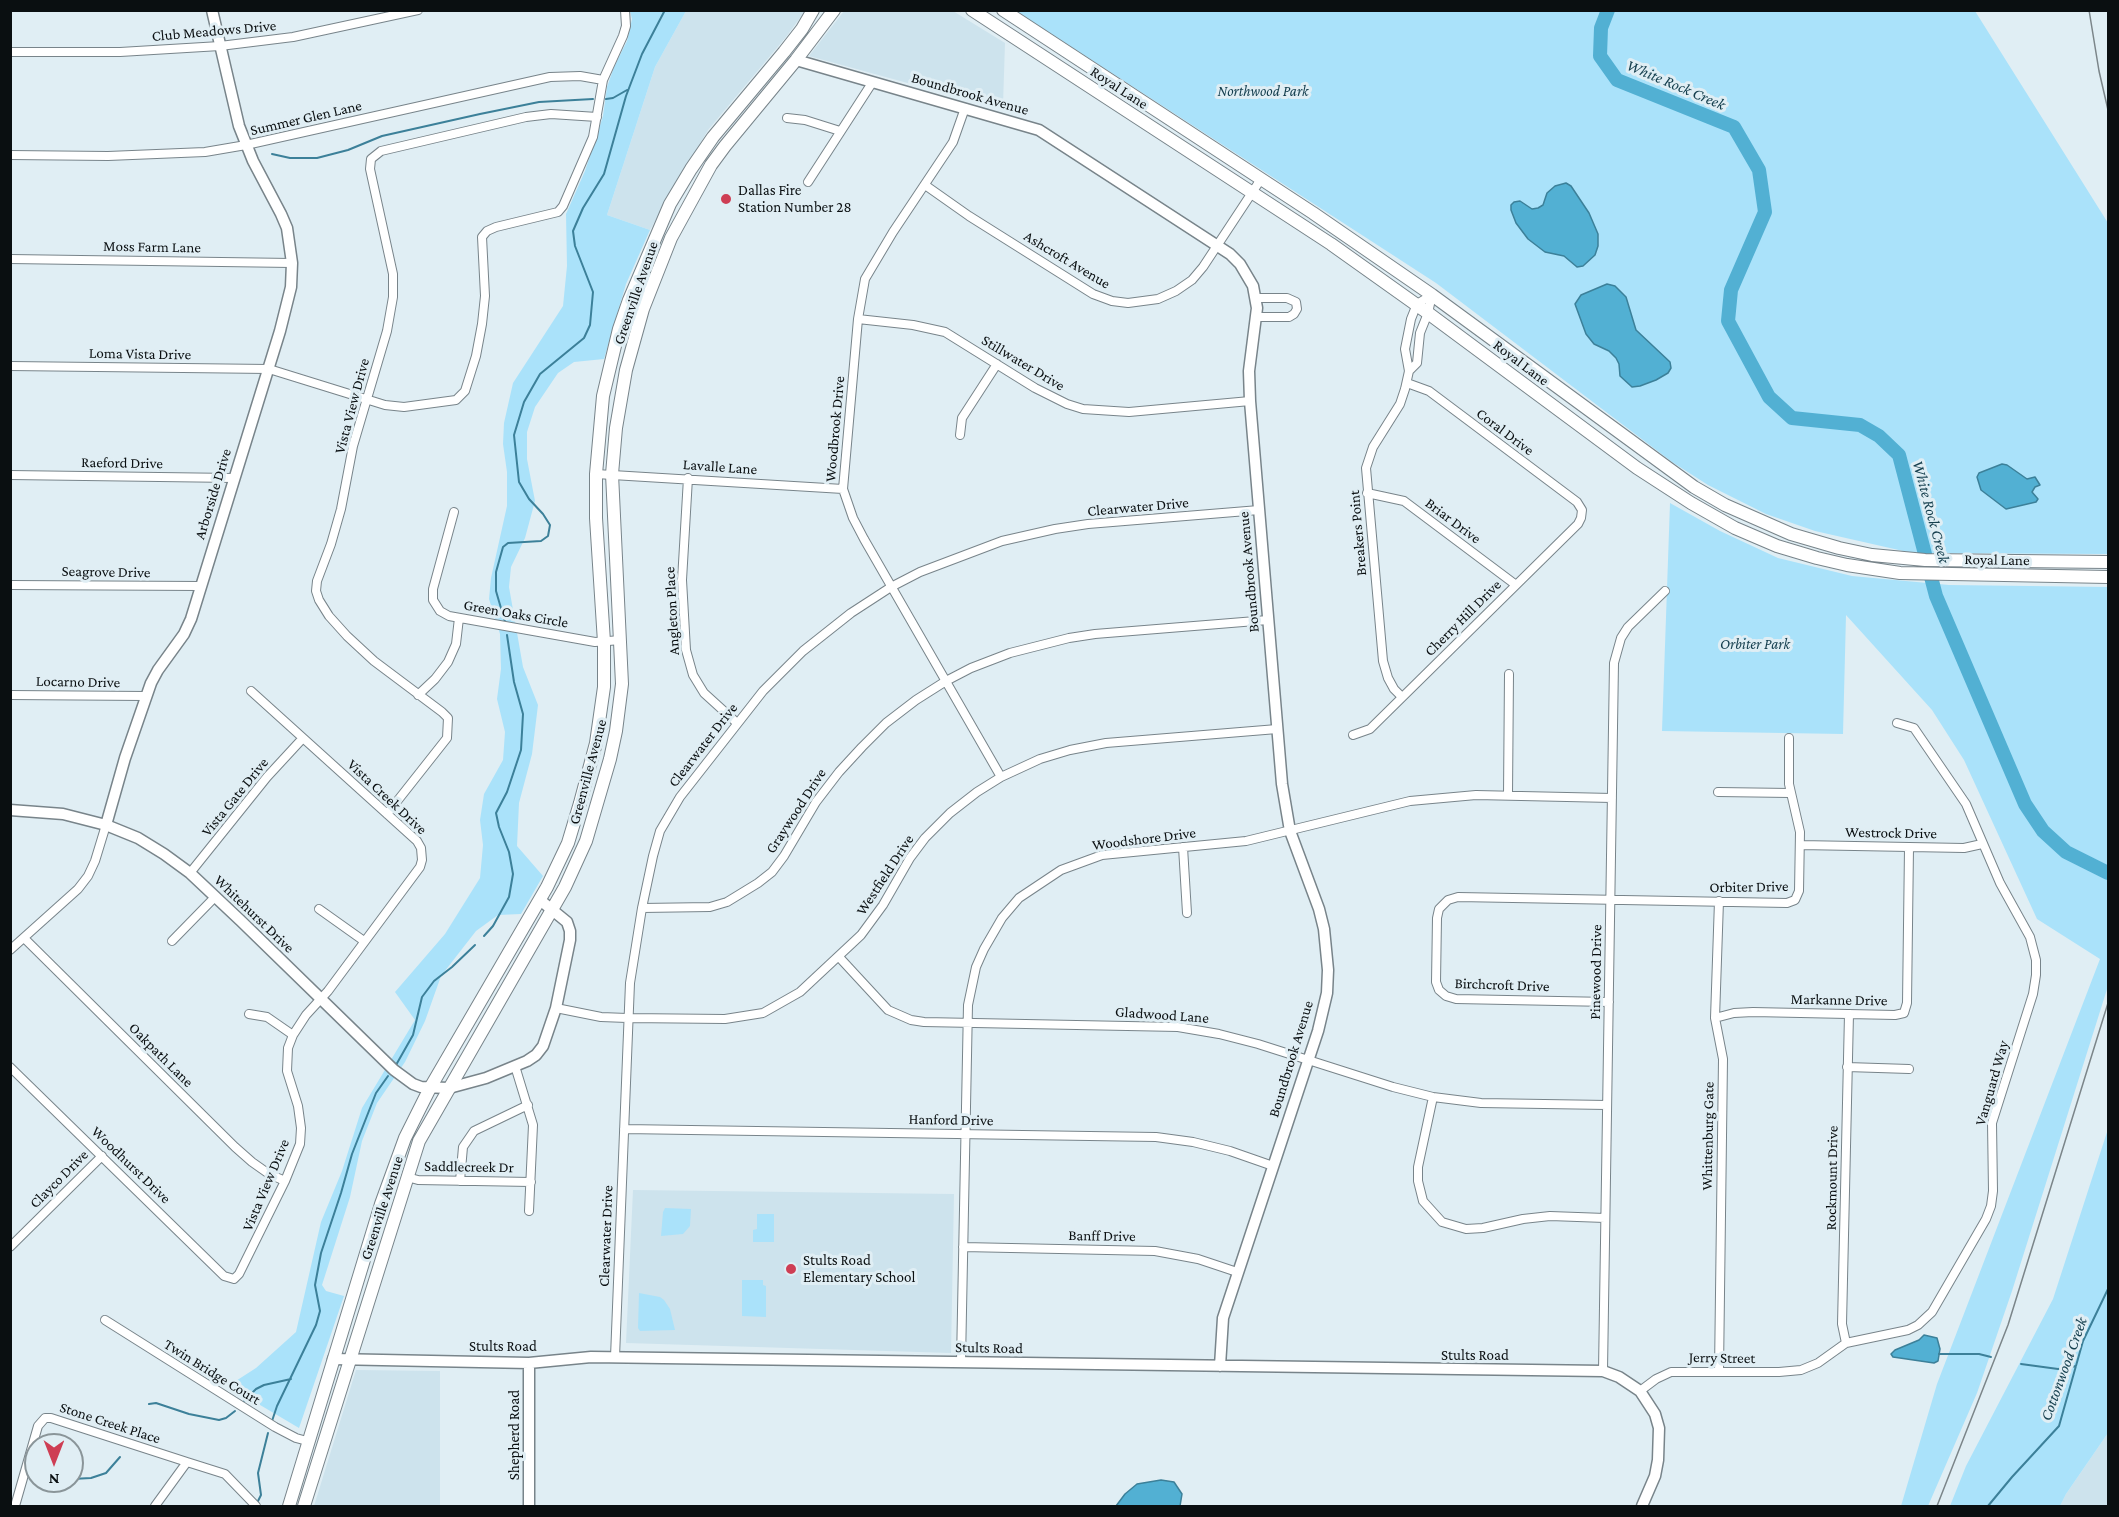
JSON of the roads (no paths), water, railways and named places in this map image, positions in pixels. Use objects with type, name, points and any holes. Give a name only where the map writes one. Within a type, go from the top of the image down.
[{"type":"main road","name":"Greenville Avenue","points":[[289,1506],[394,1166],[430,1088],[540,900],[568,843],[596,743],[604,687],[596,474],[603,396],[619,329],[637,279],[670,204],[691,169],[713,137],[784,52],[813,10]]},
{"type":"main road","name":"Greenville Avenue","points":[[304,1506],[407,1177],[425,1129],[565,887],[586,841],[610,759],[622,684],[612,474],[616,428],[626,370],[643,309],[684,212],[725,146],[834,10]]},
{"type":"main road","name":"Royal Lane","points":[[972,10],[1417,304],[1637,468],[1717,519],[1777,546],[1828,561],[1900,573],[2109,577]]},
{"type":"main road","name":"Royal Lane","points":[[1003,10],[1261,179],[1432,295],[1694,486],[1725,505],[1791,534],[1832,546],[1880,556],[1925,560],[2109,562]]},
{"type":"main road","points":[[713,137],[725,146]]},
{"type":"main road","points":[[670,204],[684,212]]},
{"type":"main road","points":[[637,279],[652,285]]},
{"type":"main road","points":[[1717,519],[1725,505]]},
{"type":"street","name":"Arborside Drive","points":[[10,950],[78,889],[88,876],[95,861],[145,696],[158,670],[184,634],[269,369],[289,298],[292,262],[287,228],[246,145],[231,97],[212,10]]},
{"type":"street","name":"Club Meadows Drive","points":[[10,52],[120,52],[220,46],[293,37],[417,10]]},
{"type":"street","points":[[597,117],[603,80],[626,26],[626,10]]},
{"type":"street","name":"Boundbrook Avenue","points":[[784,52],[796,60],[1039,130],[1217,246],[1240,264],[1253,286],[1256,298],[1256,317],[1249,371],[1250,401],[1283,794],[1290,831],[1319,909],[1326,948],[1327,993],[1320,1022],[1274,1166],[1223,1318],[1220,1366]]},
{"type":"street","name":"Summer Glen Lane","points":[[10,155],[108,156],[205,152],[246,145],[550,77],[580,76],[603,80]]},
{"type":"street","points":[[808,182],[872,83]]},
{"type":"street","name":"Woodbrook Drive","points":[[965,108],[953,142],[875,259],[865,279],[858,319],[843,489],[853,518],[1001,777]]},
{"type":"street","name":"Vista View Drive","points":[[387,814],[447,738],[448,718],[374,661],[346,636],[329,616],[316,591],[317,581],[332,544],[353,446],[387,331],[393,297],[393,274],[370,169],[371,159],[381,151],[526,117],[550,114],[597,117]]},
{"type":"street","name":"Loma Vista Drive","points":[[10,366],[269,369],[385,405],[404,406],[456,400],[462,396],[476,356],[482,324],[484,296],[482,237],[487,231],[496,227],[558,212],[563,206],[593,137],[597,117]]},
{"type":"street","points":[[787,118],[805,120],[840,130]]},
{"type":"street","name":"Ashcroft Avenue","points":[[925,185],[969,216],[1093,294],[1112,301],[1144,303],[1176,291],[1203,267],[1261,179]]},
{"type":"street","name":"Moss Farm Lane","points":[[10,259],[292,262]]},
{"type":"street","points":[[1417,304],[1432,295]]},
{"type":"street","name":"Breakers Point","points":[[1409,371],[1417,363],[1420,333],[1432,295]]},
{"type":"street","points":[[1256,298],[1287,298],[1296,302],[1297,309],[1289,317],[1256,317]]},
{"type":"street","name":"Breakers Point","points":[[1402,697],[1388,678],[1383,661],[1367,493],[1368,457],[1400,404],[1407,383],[1409,371],[1406,362],[1406,339],[1410,319],[1417,304]]},
{"type":"street","name":"Stillwater Drive","points":[[858,319],[913,325],[945,332],[1051,397],[1083,409],[1129,412],[1250,401]]},
{"type":"street","points":[[960,435],[962,418],[997,364]]},
{"type":"street","name":"Coral Drive","points":[[1407,383],[1429,391],[1577,502],[1582,510]]},
{"type":"street","name":"Lavalle Lane","points":[[596,474],[843,489]]},
{"type":"street","name":"Raeford Drive","points":[[10,475],[234,478]]},
{"type":"street","name":"Angleton Place","points":[[688,478],[682,580],[686,650],[693,675],[704,693],[737,723]]},
{"type":"street","name":"Briar Drive","points":[[1367,493],[1404,501],[1516,585]]},
{"type":"street","name":"Clearwater Drive","points":[[615,1357],[627,1018],[632,972],[642,908],[655,848],[660,831],[680,796],[763,691],[803,651],[851,613],[891,587],[920,572],[975,549],[1055,529],[1259,510]]},
{"type":"street","name":"Cherry Hill Drive","points":[[1353,735],[1370,729],[1578,524],[1582,510]]},
{"type":"street","name":"Green Oaks Circle","points":[[454,512],[433,589],[433,600],[440,611],[459,618],[595,642],[621,640]]},
{"type":"street","name":"Seagrove Drive","points":[[10,585],[200,586]]},
{"type":"street","name":"Pinewood Drive","points":[[1603,1371],[1614,663],[1617,648],[1628,627],[1665,591]]},
{"type":"street","points":[[418,695],[448,662],[456,644],[459,618]]},
{"type":"street","name":"Graywood Drive","points":[[642,908],[710,907],[727,902],[758,883],[772,872],[816,802],[861,747],[886,723],[916,700],[971,668],[1010,653],[1069,638],[1268,620]]},
{"type":"street","points":[[1508,795],[1509,674]]},
{"type":"street","name":"Vista Creek Drive","points":[[251,691],[417,841],[421,848],[420,867],[321,999]]},
{"type":"street","name":"Locarno Drive","points":[[10,695],[145,696]]},
{"type":"street","name":"Vanguard Way","points":[[1779,1372],[1808,1368],[1846,1343],[1908,1330],[1926,1319],[1932,1312],[1986,1219],[1991,1206],[1993,1191],[1992,1123],[2033,994],[2036,960],[2030,937],[2000,884],[1966,804],[1914,728],[1897,723]]},
{"type":"street","name":"Westfield Drive","points":[[556,1008],[601,1017],[627,1018],[725,1019],[763,1013],[800,992],[838,957],[872,920],[925,838],[950,813],[1001,777],[1040,759],[1106,743],[1277,729]]},
{"type":"street","name":"Vista Gate Drive","points":[[190,873],[267,777],[303,738]]},
{"type":"street","name":"Orbiter Drive","points":[[1610,900],[1786,903],[1795,900],[1799,891],[1800,845],[1798,820],[1790,793],[1789,738]]},
{"type":"street","points":[[1718,792],[1790,793]]},
{"type":"street","name":"Woodshore Drive","points":[[961,1362],[968,1005],[976,968],[992,933],[1019,898],[1048,876],[1079,862],[1121,852],[1237,843],[1410,801],[1455,796],[1508,795],[1612,798]]},
{"type":"street","name":"Whitehurst Drive","points":[[10,810],[63,814],[106,825],[150,844],[190,873],[394,1070],[413,1084],[430,1088],[449,1088],[466,1084],[515,1066],[536,1055],[543,1046],[556,1008],[570,931],[567,922],[540,900]]},
{"type":"street","name":"Westrock Drive","points":[[1800,845],[1964,848],[1982,844]]},
{"type":"street","points":[[1183,847],[1187,913]]},
{"type":"street","name":"Markanne Drive","points":[[1715,1018],[1734,1013],[1753,1012],[1895,1015],[1904,1013],[1907,1004],[1909,848]]},
{"type":"street","points":[[172,941],[215,897]]},
{"type":"street","name":"Birchcroft Drive","points":[[1609,1002],[1456,999],[1446,996],[1438,990],[1436,982],[1436,948],[1439,909],[1448,900],[1458,897],[1610,900]]},
{"type":"street","name":"Whittenburg Gate","points":[[1719,902],[1715,1018],[1723,1059],[1719,1371]]},
{"type":"street","points":[[319,909],[364,941]]},
{"type":"street","name":"Oakpath Lane","points":[[24,938],[235,1147],[260,1168],[285,1181]]},
{"type":"street","name":"Gladwood Lane","points":[[838,957],[878,1002],[900,1017],[924,1022],[1178,1027],[1219,1034],[1308,1059],[1393,1088],[1433,1098],[1481,1103],[1607,1105]]},
{"type":"street","name":"Vista View Drive","points":[[234,1279],[244,1268],[300,1144],[301,1128],[298,1106],[287,1071],[288,1048],[293,1035],[306,1015],[321,999]]},
{"type":"street","points":[[249,1014],[267,1017],[293,1035]]},
{"type":"street","name":"Rockmount Drive","points":[[1846,1343],[1842,1324],[1849,1014]]},
{"type":"street","points":[[515,1066],[533,1125],[529,1211]]},
{"type":"street","name":"Woodhurst Drive","points":[[10,1067],[224,1276],[234,1279]]},
{"type":"street","points":[[1847,1067],[1909,1069]]},
{"type":"street","points":[[1433,1098],[1418,1167],[1418,1181],[1423,1201],[1442,1222],[1466,1229],[1550,1216],[1605,1218]]},
{"type":"street","points":[[460,1181],[463,1147],[474,1131],[528,1105]]},
{"type":"street","name":"Hanford Drive","points":[[624,1129],[1156,1137],[1193,1142],[1274,1166]]},
{"type":"street","name":"Clayco Drive","points":[[10,1247],[102,1156]]},
{"type":"street","name":"Saddlecreek Dr","points":[[407,1177],[418,1180],[531,1182]]},
{"type":"street","name":"Banff Drive","points":[[963,1247],[1155,1251],[1198,1259],[1237,1272]]},
{"type":"street","name":"Twin Bridge Court","points":[[105,1320],[274,1427],[308,1441]]},
{"type":"street","name":"Stults Road","points":[[333,1359],[529,1363],[573,1358],[615,1357],[1603,1371],[1619,1377],[1640,1391],[1655,1414],[1660,1443],[1655,1476],[1642,1506]]},
{"type":"street","name":"Shepherd Road","points":[[529,1363],[529,1506]]},
{"type":"street","name":"Jerry Street","points":[[1640,1391],[1665,1374],[1682,1371],[1779,1372]]},
{"type":"street","name":"Stone Creek Place","points":[[15,1506],[39,1426],[45,1418],[59,1419],[225,1474],[256,1506]]},
{"type":"street","points":[[155,1506],[187,1462]]},
{"type":"waterway","points":[[505,622],[496,591],[496,572],[503,547],[508,543],[541,541],[548,536],[550,525],[529,499],[519,482],[514,435],[524,402],[540,374],[584,338],[590,325],[593,292],[575,246],[573,231],[583,208],[604,174],[626,96],[642,54],[665,10]]},
{"type":"waterway","name":"White Rock Creek","points":[[1608,10],[1601,28],[1600,56],[1617,80],[1734,127],[1759,170],[1765,212],[1731,290],[1728,321],[1769,397],[1792,418],[1860,425],[1879,436],[1899,455],[1936,596],[2025,804],[2043,831],[2066,852],[2108,873]]},
{"type":"waterway","points":[[606,99],[613,98],[627,90]]},
{"type":"waterway","points":[[272,154],[290,158],[317,158],[348,150],[382,136],[480,114],[539,102],[593,99]]},
{"type":"waterway","points":[[484,936],[493,926],[509,897],[513,874],[509,852],[496,813],[507,792],[521,750],[523,714],[514,682],[507,635]]},
{"type":"waterway","points":[[396,1065],[413,1035],[422,997],[434,981],[475,945]]},
{"type":"waterway","points":[[272,1421],[316,1325],[320,1311],[315,1285],[321,1253],[352,1154],[376,1093],[388,1076]]},
{"type":"waterway","name":"Cottonwood Creek","points":[[1988,1506],[2059,1426],[2083,1341],[2108,1289]]},
{"type":"waterway","points":[[1939,1354],[1979,1354],[1991,1357]]},
{"type":"waterway","points":[[2021,1364],[2058,1369],[2076,1366]]},
{"type":"waterway","points":[[244,1401],[256,1389],[264,1385],[291,1379]]},
{"type":"waterway","points":[[149,1404],[156,1403],[189,1414],[219,1420],[235,1411]]},
{"type":"waterway","points":[[257,1503],[261,1495],[258,1473],[268,1433]]},
{"type":"waterway","points":[[84,1478],[106,1473],[120,1457]]},
{"type":"tram line","points":[[2089,10],[2108,110]]},
{"type":"tram line","points":[[1937,1506],[2008,1325],[2108,1003]]},
{"type":"place","name":"Dallas Fire Station Number 28","points":[[726,199]]},
{"type":"place","name":"Stults Road Elementary School","points":[[791,1269]]},
{"type":"park label","name":"Northwood Park","points":[[1263,91]]},
{"type":"park label","name":"Orbiter Park","points":[[1755,644]]}]
